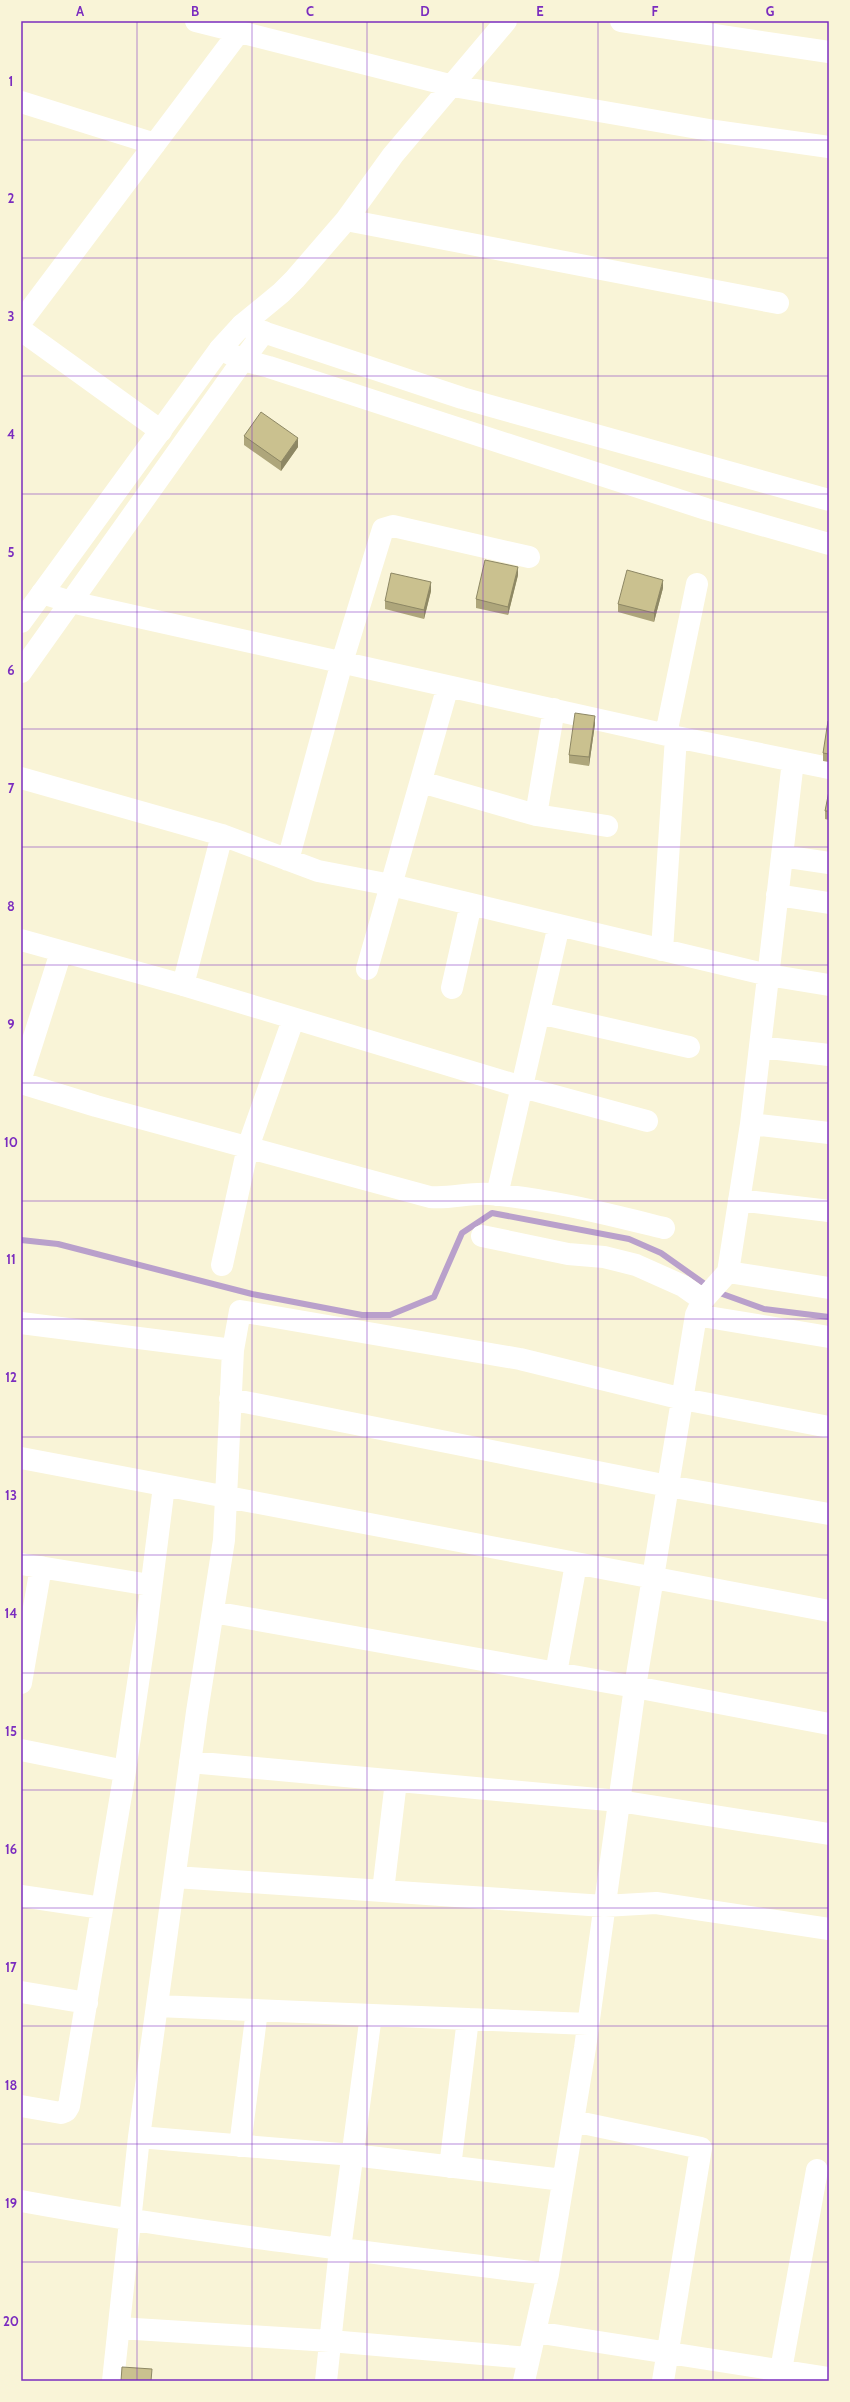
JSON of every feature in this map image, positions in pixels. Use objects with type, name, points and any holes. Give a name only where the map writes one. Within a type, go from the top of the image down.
[{"type":"main road","points":[[196,21],[453,86],[715,131],[829,146]]},
{"type":"main road","points":[[21,622],[220,350],[242,325],[281,293],[346,220],[393,156],[506,21]]},
{"type":"main road","points":[[621,21],[829,52]]},
{"type":"main road","points":[[21,322],[239,32]]},
{"type":"main road","points":[[21,102],[155,144]]},
{"type":"main road","points":[[346,220],[778,303]]},
{"type":"main road","points":[[21,672],[264,332],[281,293]]},
{"type":"main road","points":[[242,325],[462,398],[829,500]]},
{"type":"main road","points":[[21,330],[161,431]]},
{"type":"main road","points":[[220,350],[243,360],[269,367],[706,509],[829,544]]},
{"type":"main road","points":[[288,860],[342,662],[383,529],[393,526],[529,557]]},
{"type":"main road","points":[[662,950],[671,735],[696,584]]},
{"type":"main road","points":[[42,593],[71,602],[448,686],[829,768]]},
{"type":"main road","points":[[367,969],[448,686]]},
{"type":"main road","points":[[536,815],[554,709]]},
{"type":"main road","points":[[524,2381],[548,2274],[573,2121],[635,1687],[683,1399],[711,1293],[739,1200],[752,1124],[793,761]]},
{"type":"main road","points":[[21,778],[222,834],[318,871],[391,885],[768,975],[829,985]]},
{"type":"main road","points":[[421,782],[536,815],[607,826]]},
{"type":"main road","points":[[183,985],[222,834]]},
{"type":"main road","points":[[782,856],[829,863]]},
{"type":"main road","points":[[777,895],[829,903]]},
{"type":"main road","points":[[452,988],[471,904]]},
{"type":"main road","points":[[497,1195],[559,925]]},
{"type":"main road","points":[[21,940],[183,985],[293,1020],[522,1087],[647,1121]]},
{"type":"main road","points":[[21,1078],[61,952]]},
{"type":"main road","points":[[539,1013],[689,1047]]},
{"type":"main road","points":[[222,1265],[248,1147],[293,1020]]},
{"type":"main road","points":[[760,1047],[829,1055]]},
{"type":"main road","points":[[21,1083],[430,1197],[453,1198],[481,1193],[497,1195],[571,1206],[664,1228]]},
{"type":"main road","points":[[752,1124],[829,1133]]},
{"type":"main road","points":[[739,1200],[829,1211]]},
{"type":"main road","points":[[482,1236],[568,1254],[604,1257],[636,1265],[683,1286],[711,1293],[829,1338]]},
{"type":"main road","points":[[711,1293],[829,1288]]},
{"type":"main road","points":[[113,2381],[139,2137],[190,1762],[224,1540],[230,1398],[233,1350],[238,1314],[244,1310],[520,1359],[683,1399],[829,1427]]},
{"type":"main road","points":[[21,1323],[233,1350]]},
{"type":"main road","points":[[230,1398],[668,1486],[829,1514]]},
{"type":"main road","points":[[21,1458],[829,1611]]},
{"type":"main road","points":[[21,2106],[60,2113],[66,2111],[69,2106],[125,1772],[146,1629],[150,1585],[164,1486]]},
{"type":"main road","points":[[556,1673],[576,1564]]},
{"type":"main road","points":[[22,1673],[31,1566],[150,1585]]},
{"type":"main road","points":[[213,1612],[635,1687],[829,1724]]},
{"type":"main road","points":[[21,1750],[125,1772]]},
{"type":"main road","points":[[190,1762],[619,1801],[829,1834]]},
{"type":"main road","points":[[383,1891],[396,1781]]},
{"type":"main road","points":[[175,1877],[604,1906],[656,1903],[829,1929]]},
{"type":"main road","points":[[21,1896],[102,1908]]},
{"type":"main road","points":[[21,1992],[87,2003]]},
{"type":"main road","points":[[157,2006],[588,2024]]},
{"type":"main road","points":[[240,2146],[257,2010]]},
{"type":"main road","points":[[326,2381],[340,2249],[371,2015]]},
{"type":"main road","points":[[450,2167],[468,2019]]},
{"type":"main road","points":[[573,2121],[701,2148],[663,2381]]},
{"type":"main road","points":[[139,2137],[352,2155],[563,2180]]},
{"type":"main road","points":[[780,2376],[817,2170]]},
{"type":"main road","points":[[21,2201],[129,2220],[340,2249],[548,2274]]},
{"type":"main road","points":[[118,2328],[330,2341],[529,2358]]},
{"type":"main road","points":[[535,2332],[668,2351],[780,2376],[829,2378]]},
{"type":"building","points":[[261,412],[298,438],[281,462],[244,436]]},
{"type":"building","points":[[485,560],[518,567],[508,607],[476,599]]},
{"type":"building","points":[[627,570],[663,580],[654,613],[618,604]]},
{"type":"building","points":[[391,573],[431,582],[424,610],[385,601]]},
{"type":"building","points":[[575,713],[595,716],[589,757],[569,755]]},
{"type":"building","points":[[829,721],[829,754],[823,753]]},
{"type":"building","points":[[829,791],[829,811],[825,811]]},
{"type":"building","points":[[122,2367],[152,2369],[151,2381],[121,2381]]},
{"type":"waterway","points":[[21,1240],[58,1244],[252,1294],[362,1315],[390,1315],[434,1297],[462,1233],[492,1213],[629,1239],[661,1253],[709,1287]]},
{"type":"waterway","points":[[717,1292],[764,1309],[829,1317]]}]
